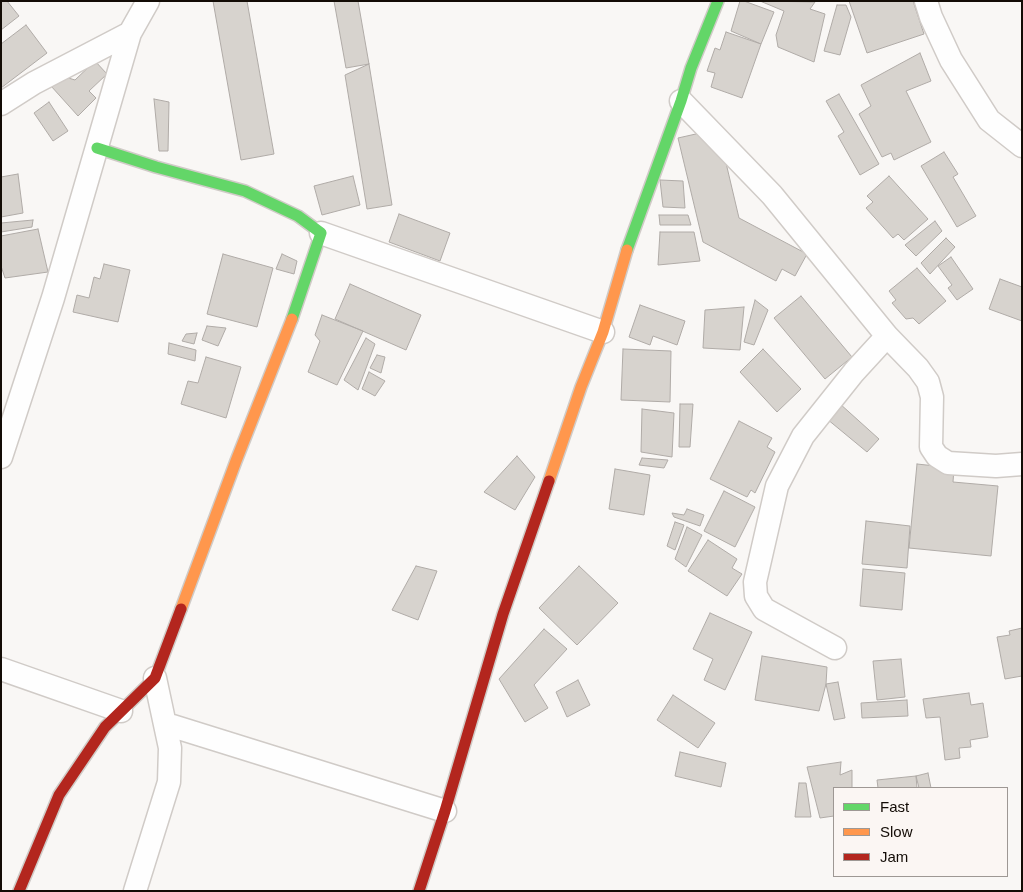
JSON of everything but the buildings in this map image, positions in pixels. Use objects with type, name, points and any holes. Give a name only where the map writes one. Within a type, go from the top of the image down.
[{"type":"street","points":[[1,457],[54,298],[130,33],[148,1]]},
{"type":"street","points":[[419,891],[503,614],[603,332],[628,246],[681,101],[691,68],[718,1]]},
{"type":"street","points":[[926,1],[931,17],[951,60],[989,120],[1022,146]]},
{"type":"street","points":[[1,104],[34,83],[130,33]]},
{"type":"street","points":[[681,101],[772,195],[887,336],[918,368],[928,382],[932,397],[931,447],[937,456],[948,463],[996,466],[1022,464]]},
{"type":"street","points":[[97,148],[156,167],[245,191],[298,216],[321,233],[603,332]]},
{"type":"street","points":[[19,891],[59,795],[105,727],[155,678],[292,318],[321,233]]},
{"type":"street","points":[[835,648],[764,609],[756,596],[755,582],[777,486],[803,436],[854,372],[887,336]]},
{"type":"street","points":[[1,668],[121,711]]},
{"type":"street","points":[[135,891],[169,782],[170,748],[155,678]]},
{"type":"street","points":[[166,724],[444,811]]},
{"type":"traffic: fast","points":[[627,250],[681,101],[691,68],[718,1]]},
{"type":"traffic: fast","points":[[97,148],[156,167],[245,191],[298,216],[321,233],[292,319]]},
{"type":"traffic: slow","points":[[549,481],[581,387],[603,332],[627,250]]},
{"type":"traffic: slow","points":[[181,609],[236,461],[292,319]]},
{"type":"traffic: jam","points":[[419,891],[445,811],[503,614],[549,481]]},
{"type":"traffic: jam","points":[[19,891],[59,795],[105,727],[155,678],[181,609]]}]
